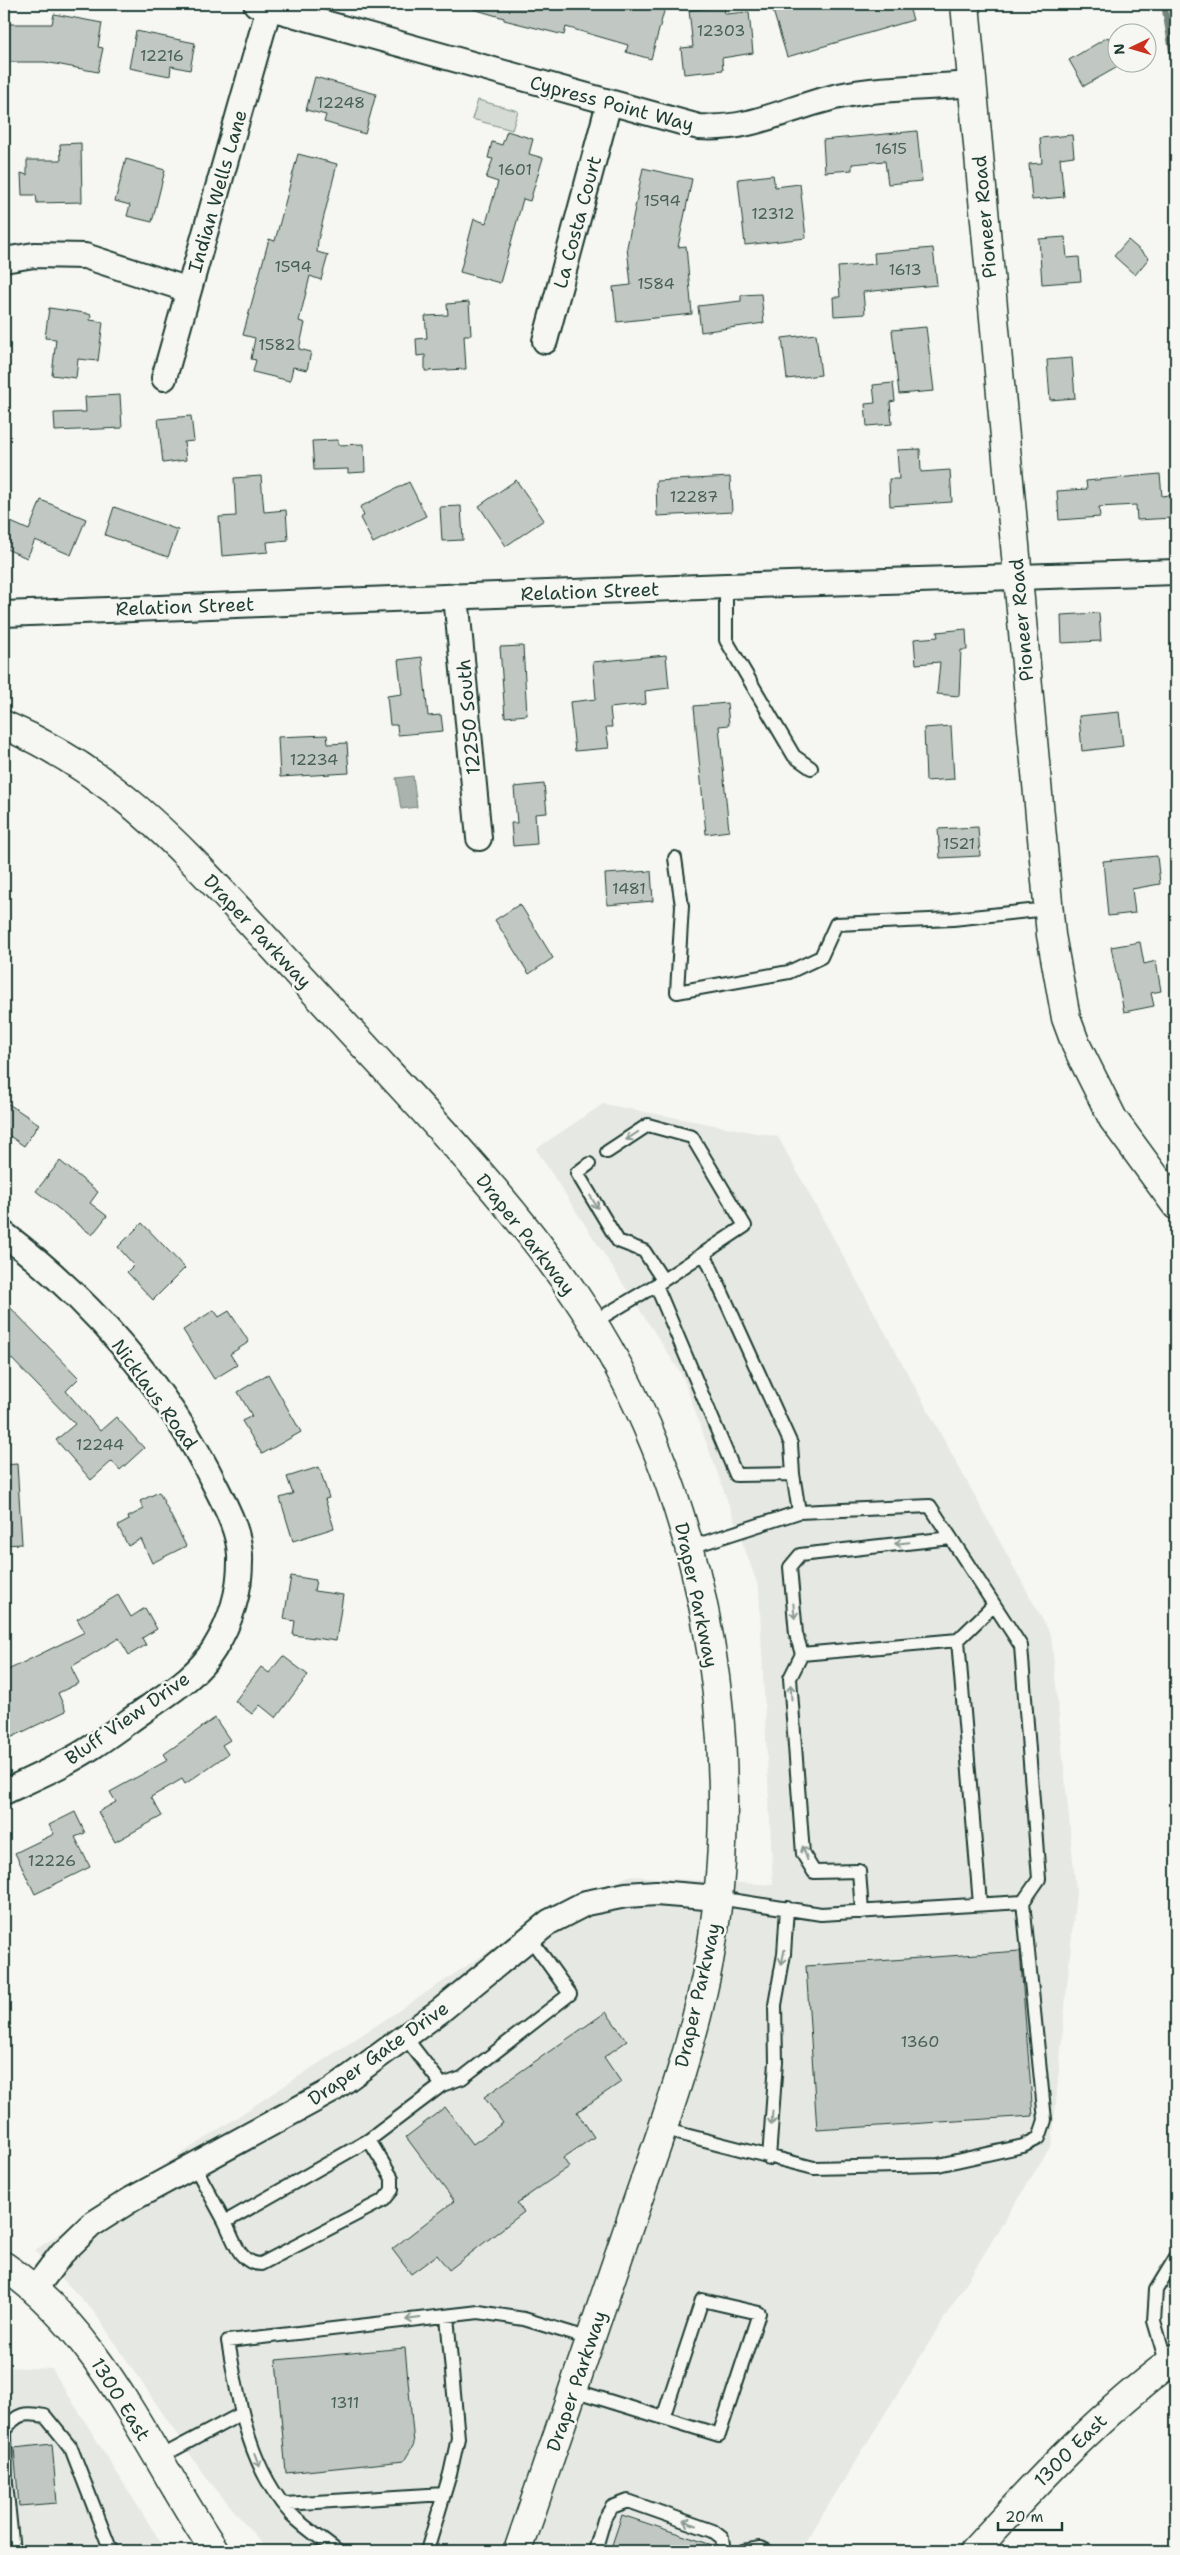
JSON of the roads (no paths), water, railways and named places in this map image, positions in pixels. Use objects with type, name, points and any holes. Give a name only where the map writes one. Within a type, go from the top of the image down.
[{"type":"main road","name":"Pioneer Road","points":[[965,4],[1048,909],[1066,1018],[1076,1045],[1113,1119],[1176,1205]]},
{"type":"main road","name":"Draper Parkway","points":[[4,725],[66,756],[114,788],[192,858],[508,1206],[577,1297],[592,1323],[656,1446],[691,1547],[709,1634],[718,1710],[722,1838],[718,1898],[708,1964],[681,2068],[662,2129],[518,2551]]},
{"type":"main road","name":"1300 East","points":[[4,2266],[63,2317],[98,2359],[215,2551]]},
{"type":"main road","name":"1300 East","points":[[974,2551],[1051,2466],[1103,2416],[1172,2361]]},
{"type":"street","name":"Cypress Point Way","points":[[265,5],[681,124],[716,128],[750,124],[840,96],[972,84]]},
{"type":"street","name":"Indian Wells Lane","points":[[164,378],[265,5]]},
{"type":"street","name":"La Costa Court","points":[[546,341],[609,103]]},
{"type":"street","points":[[4,260],[43,255],[85,256],[188,290]]},
{"type":"street","name":"Relation Street","points":[[4,614],[726,586],[1176,572]]},
{"type":"street","name":"12250 South","points":[[456,596],[479,838]]},
{"type":"street","name":"Nicklaus Road","points":[[4,1234],[70,1290],[107,1328],[143,1371],[175,1416],[205,1464],[230,1516],[240,1553],[238,1592]]},
{"type":"street","name":"Bluff View Drive","points":[[4,1792],[39,1776],[91,1748],[187,1680],[213,1651],[228,1622],[238,1592]]},
{"type":"street","name":"Draper Gate Drive","points":[[34,2290],[62,2253],[91,2225],[132,2199],[331,2091],[406,2037],[549,1922],[586,1903],[626,1895],[656,1893],[718,1898]]},
{"type":"lane","points":[[726,586],[726,640],[794,756],[811,768]]},
{"type":"lane","points":[[675,858],[682,906],[677,992],[789,972],[821,957],[836,924],[953,919],[1048,909]]},
{"type":"lane","points":[[592,1323],[745,1226],[692,1137],[648,1125],[607,1152]]},
{"type":"lane","points":[[589,1164],[577,1173],[618,1241],[644,1251],[659,1282],[736,1475],[793,1474]]},
{"type":"lane","points":[[704,1253],[791,1444],[793,1474],[799,1512]]},
{"type":"lane","points":[[662,2129],[814,2168],[938,2165],[1023,2146],[1038,2138],[1045,2120],[1023,1902],[1040,1879],[1021,1646],[930,1506],[799,1512],[691,1547]]},
{"type":"lane","points":[[862,1912],[859,1871],[814,1872],[803,1854],[790,1678],[802,1654],[796,1634],[790,1567],[800,1555],[951,1538]]},
{"type":"lane","points":[[802,1654],[958,1640],[994,1605]]},
{"type":"lane","points":[[958,1640],[980,1904]]},
{"type":"lane","points":[[718,1898],[822,1914],[1023,1902]]},
{"type":"lane","points":[[769,2158],[776,2062],[775,2005],[784,1954],[788,1908]]},
{"type":"lane","points":[[225,2222],[369,2140],[442,2085],[462,2078],[570,1994],[530,1938]]},
{"type":"lane","points":[[406,2037],[442,2085]]},
{"type":"lane","points":[[194,2165],[244,2260],[252,2264],[261,2264],[384,2200],[392,2190],[392,2178],[369,2140]]},
{"type":"lane","points":[[1172,2361],[1154,2321],[1156,2290],[1176,2257]]},
{"type":"lane","points":[[573,2390],[663,2418],[719,2435],[759,2313],[702,2300],[663,2418]]},
{"type":"lane","points":[[337,2551],[289,2509],[258,2466],[241,2414],[228,2341],[479,2312],[524,2318],[590,2339]]},
{"type":"lane","points":[[427,2551],[458,2438],[447,2316]]},
{"type":"lane","points":[[13,2551],[6,2474],[5,2430],[16,2416],[24,2413],[45,2416],[72,2448],[111,2551]]},
{"type":"lane","points":[[158,2458],[241,2414]]},
{"type":"lane","points":[[289,2509],[444,2494]]},
{"type":"lane","points":[[595,2551],[604,2520],[612,2507],[628,2501],[713,2531],[722,2538],[724,2551]]},
{"type":"lane","points":[[744,2551],[761,2548],[767,2551]]},
{"type":"waterway","points":[[1164,4],[1176,75]]}]
